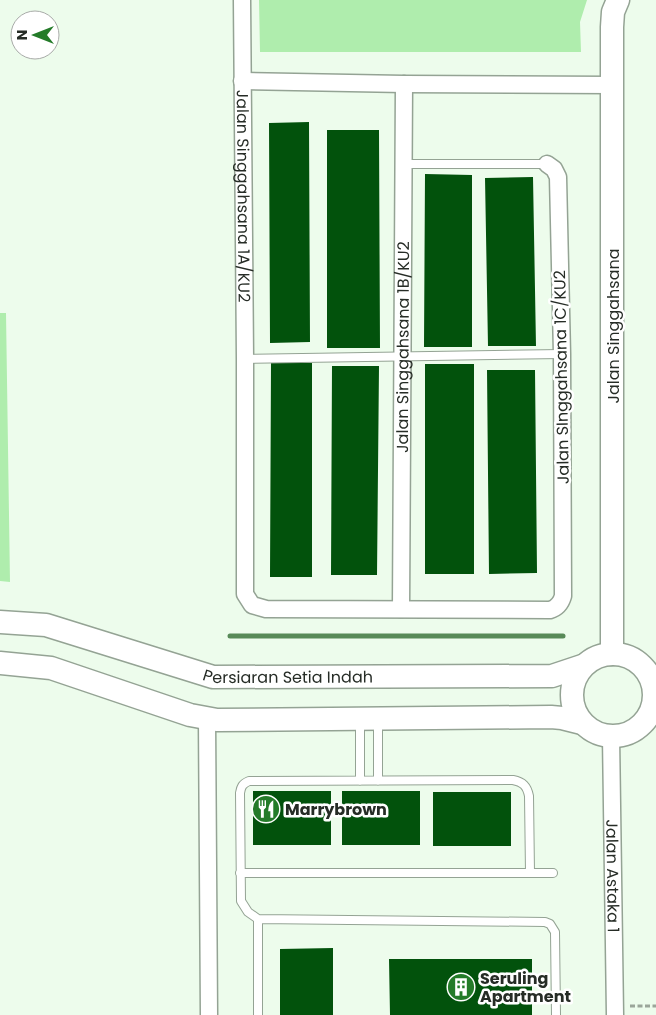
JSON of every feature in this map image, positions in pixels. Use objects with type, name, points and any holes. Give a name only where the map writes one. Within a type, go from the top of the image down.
[{"type":"street","points":[[242,0],[242,81]]},
{"type":"street","name":"Jalan Singgahsana","points":[[612,654],[613,12],[618,0]]},
{"type":"street","name":"Jalan Singgahsana 1A/KU2","points":[[401,609],[266,608],[252,605],[244,594],[245,359],[242,81],[613,85]]},
{"type":"street","name":"Jalan Singgahsana 1B/KU2","points":[[401,609],[404,84]]},
{"type":"street","name":"Jalan SInggahsana 1C/KU2","points":[[401,609],[550,610],[558,605],[563,596],[562,354],[558,177],[554,169],[547,164]]},
{"type":"street","name":"Persiaran Setia Indah","points":[[0,622],[46,625],[213,677],[552,676],[582,666]]},
{"type":"street","points":[[0,663],[51,668],[190,715],[217,720],[551,717],[582,723],[595,732],[611,736],[624,735],[650,720],[654,697],[652,674],[640,663],[629,657],[604,654],[592,658],[582,666],[575,677],[572,689],[572,702],[576,714],[582,723]]},
{"type":"street","points":[[207,718],[209,1015]]},
{"type":"street","name":"Jalan Astaka 1","points":[[611,736],[615,1010]]},
{"type":"lane","points":[[403,164],[547,164]]},
{"type":"lane","points":[[245,359],[562,354]]},
{"type":"lane","points":[[360,781],[369,719]]},
{"type":"lane","points":[[369,719],[378,781]]},
{"type":"lane","points":[[530,873],[529,796],[524,784],[513,780],[249,781],[242,786],[240,793],[241,902],[248,912],[258,919],[546,922],[550,924],[555,932],[556,1015]]},
{"type":"lane","points":[[240,874],[553,873]]},
{"type":"lane","points":[[258,919],[258,1015]]},
{"type":"path","points":[[615,1010],[656,1006]]},
{"type":"green space","points":[[259,0],[587,0],[580,22],[581,52],[260,52]]},
{"type":"green space","points":[[0,313],[6,313],[10,582],[0,581]]},
{"type":"building","points":[[309,122],[310,342],[270,343],[269,123]]},
{"type":"building","points":[[327,130],[379,130],[380,348],[327,348]]},
{"type":"building","points":[[425,174],[472,175],[472,347],[424,347]]},
{"type":"building","points":[[533,177],[536,346],[488,346],[485,178]]},
{"type":"building","points":[[271,363],[312,363],[312,577],[270,577]]},
{"type":"building","points":[[425,364],[474,364],[474,574],[425,574]]},
{"type":"building","points":[[332,366],[379,366],[377,575],[331,575]]},
{"type":"building","points":[[487,370],[535,370],[537,573],[489,574]]},
{"type":"building","points":[[253,791],[331,791],[331,845],[253,845]]},
{"type":"building","points":[[342,791],[420,791],[420,845],[342,845]]},
{"type":"building","points":[[433,792],[511,792],[511,846],[433,846]]},
{"type":"building","points":[[333,948],[333,1015],[280,1015],[280,949]]},
{"type":"building","name":"Seruling Apartment","points":[[389,959],[532,959],[532,1015],[390,1015]]},
{"type":"waterway","points":[[230,636],[563,636]]},
{"type":"place","name":"Marrybrown","points":[[266,809]]},
{"type":"place","name":"Seruling Apartment","points":[[461,987]]}]
